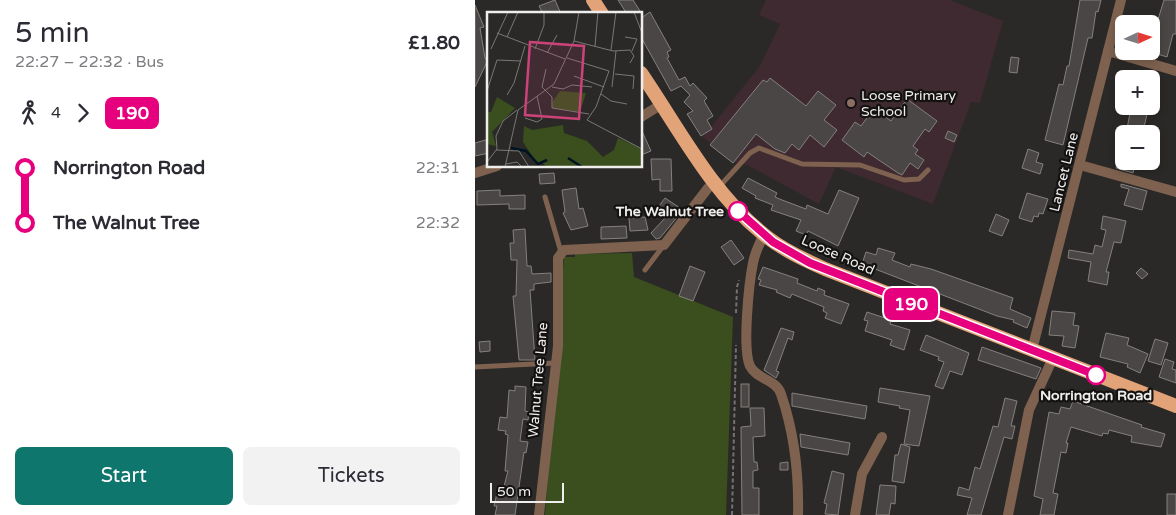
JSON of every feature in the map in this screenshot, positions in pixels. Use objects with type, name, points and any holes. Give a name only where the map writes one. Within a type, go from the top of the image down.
[{"type":"highway","points":[[593,0],[601,12]]},
{"type":"highway","name":"Loose Road","points":[[643,76],[717,185],[736,208],[764,235],[795,255],[825,269],[1176,406]]},
{"type":"street","name":"Lancet Lane","points":[[1032,350],[1121,0]]},
{"type":"street","points":[[1109,52],[1176,71]]},
{"type":"street","points":[[643,116],[662,104]]},
{"type":"street","points":[[1080,165],[1176,192]]},
{"type":"street","points":[[475,173],[491,168]]},
{"type":"street","points":[[561,252],[567,249],[583,247],[664,245],[709,188],[717,185]]},
{"type":"street","points":[[764,235],[753,265],[747,318],[749,360],[754,372],[775,384],[781,392],[791,432],[798,493],[798,515]]},
{"type":"street","name":"Walnut Tree Lane","points":[[539,515],[557,346],[559,258],[561,252]]},
{"type":"street","points":[[1008,515],[1029,410],[1053,358]]},
{"type":"street","points":[[855,515],[862,474],[882,437]]},
{"type":"lane","points":[[717,185],[750,153],[759,148],[802,164],[861,164],[904,180],[919,178],[928,170]]},
{"type":"lane","points":[[545,197],[561,252]]},
{"type":"lane","points":[[645,270],[664,245]]},
{"type":"lane","points":[[475,367],[555,363]]},
{"type":"path","points":[[736,317],[737,287],[740,279]]},
{"type":"path","points":[[732,515],[736,337]]},
{"type":"shaded area","name":"Loose Primary School","points":[[766,0],[950,0],[1003,21],[980,103],[971,102],[933,204],[836,167],[819,204],[749,166],[731,161],[703,137],[760,66],[780,24],[759,15]]},
{"type":"green space","points":[[632,253],[634,277],[733,317],[726,515],[545,515],[564,257],[575,257],[575,254]]},
{"type":"building","points":[[555,0],[560,12],[542,12],[539,6]]},
{"type":"building","points":[[618,0],[633,0],[641,12],[626,12]]},
{"type":"building","points":[[1080,0],[1101,0],[1098,12],[1096,11],[1092,38],[1088,38],[1063,145],[1045,140],[1059,84],[1063,85],[1067,66],[1069,66]]},
{"type":"building","points":[[1164,0],[1176,0],[1176,34],[1173,34],[1167,57],[1160,55],[1159,15]]},
{"type":"building","points":[[475,5],[484,27],[480,28],[487,62],[475,87]]},
{"type":"building","points":[[650,12],[671,50],[667,52],[669,57],[667,58],[679,80],[685,77],[690,86],[693,83],[707,98],[704,101],[713,116],[707,120],[712,129],[701,136],[687,114],[693,111],[684,102],[690,95],[681,86],[671,91],[643,41],[643,17]]},
{"type":"building","points":[[1011,57],[1019,58],[1017,73],[1009,72]]},
{"type":"building","points":[[770,78],[806,106],[818,91],[836,105],[824,120],[837,130],[824,147],[810,135],[799,150],[792,144],[785,153],[775,149],[756,134],[733,163],[710,145],[763,80],[767,82]]},
{"type":"building","points":[[907,99],[937,121],[929,132],[925,129],[913,146],[918,150],[915,154],[924,160],[918,169],[910,163],[902,175],[867,152],[864,157],[842,140],[855,122],[861,126],[874,108],[891,121]]},
{"type":"building","points":[[1130,115],[1147,115],[1144,125],[1128,125]]},
{"type":"building","points":[[948,131],[957,135],[954,142],[945,138]]},
{"type":"building","points":[[643,133],[651,151],[643,154]]},
{"type":"building","points":[[487,140],[487,153],[475,156],[475,143]]},
{"type":"building","points":[[1028,149],[1039,153],[1036,162],[1043,164],[1040,174],[1022,168]]},
{"type":"building","points":[[651,159],[671,159],[672,191],[660,191],[660,179],[652,180]]},
{"type":"building","points":[[1123,170],[1134,170],[1133,173]]},
{"type":"building","points":[[554,173],[555,183],[540,184],[539,174]]},
{"type":"building","points":[[748,178],[777,193],[775,197],[806,209],[807,205],[828,214],[839,190],[859,198],[838,246],[808,231],[806,235],[796,231],[801,220],[771,210],[773,205],[755,198],[756,196],[742,188]]},
{"type":"building","points":[[1121,184],[1147,191],[1142,210],[1124,205],[1129,189],[1121,187]]},
{"type":"building","points":[[576,188],[579,209],[583,208],[588,226],[571,230],[563,213],[565,212],[562,190]]},
{"type":"building","points":[[500,190],[500,196],[525,195],[525,209],[509,209],[509,204],[477,205],[477,191]]},
{"type":"building","points":[[1027,193],[1048,199],[1043,214],[1039,213],[1038,217],[1034,216],[1032,222],[1019,218]]},
{"type":"building","points":[[665,198],[683,210],[660,238],[656,239],[651,233],[666,217],[675,216],[659,206]]},
{"type":"building","points":[[996,214],[1009,220],[1002,236],[989,231]]},
{"type":"building","points":[[1103,216],[1126,221],[1121,243],[1114,242],[1106,272],[1109,272],[1107,285],[1088,281],[1091,262],[1068,258],[1069,250],[1093,254],[1095,245],[1102,247],[1106,230],[1101,229]]},
{"type":"building","points":[[645,217],[648,230],[630,231],[629,218]]},
{"type":"building","points":[[626,226],[627,238],[601,239],[601,227]]},
{"type":"building","points":[[525,229],[527,266],[531,266],[532,274],[551,273],[551,282],[534,284],[534,290],[530,290],[535,360],[519,360],[513,296],[516,296],[517,260],[511,260],[510,243],[514,243],[513,230]]},
{"type":"building","points":[[731,240],[744,258],[734,265],[721,247]]},
{"type":"building","points":[[878,248],[895,253],[892,260],[910,267],[911,264],[931,269],[1013,298],[1010,309],[1031,318],[1027,328],[1013,322],[1014,320],[997,316],[862,264],[866,252],[876,255]]},
{"type":"building","points":[[690,266],[705,272],[693,301],[679,296]]},
{"type":"building","points":[[763,267],[798,279],[797,283],[817,291],[818,288],[825,291],[824,295],[849,304],[841,324],[825,318],[827,313],[823,311],[824,307],[792,294],[790,298],[776,292],[777,290],[759,285],[761,280],[758,279]]},
{"type":"building","points":[[1141,268],[1148,274],[1142,279],[1136,273]]},
{"type":"building","points":[[1052,311],[1075,313],[1073,325],[1079,326],[1075,348],[1062,346],[1064,336],[1049,335]]},
{"type":"building","points":[[867,312],[891,320],[890,324],[910,330],[904,350],[890,345],[892,340],[865,331],[868,321],[864,320]]},
{"type":"building","points":[[781,328],[794,332],[792,340],[788,338],[776,371],[779,372],[776,378],[764,370]]},
{"type":"building","points":[[1106,333],[1129,338],[1127,345],[1148,354],[1140,373],[1127,367],[1128,364],[1100,357]]},
{"type":"building","points":[[926,335],[969,353],[962,375],[950,371],[943,389],[935,386],[944,362],[938,360],[939,357],[920,350]]},
{"type":"building","points":[[1155,339],[1168,343],[1161,365],[1148,361]]},
{"type":"building","points":[[490,341],[490,351],[480,352],[479,342]]},
{"type":"building","points":[[982,347],[1041,368],[1036,379],[978,360]]},
{"type":"building","points":[[1165,359],[1174,362],[1172,369],[1176,370],[1176,383],[1159,377]]},
{"type":"building","points":[[741,384],[749,384],[749,407],[741,407]]},
{"type":"building","points":[[515,386],[526,387],[525,411],[529,412],[528,420],[523,419],[520,441],[528,442],[526,453],[524,452],[515,515],[495,515],[497,506],[494,506],[497,493],[502,494],[508,471],[505,471],[508,435],[505,434],[506,431],[498,430],[500,417],[507,418],[509,390],[515,391]]},
{"type":"building","points":[[880,388],[930,396],[919,446],[904,444],[910,410],[878,402]]},
{"type":"building","points":[[792,393],[867,406],[865,419],[792,406]]},
{"type":"building","points":[[1005,398],[1017,401],[1011,426],[1015,426],[1012,439],[1004,437],[981,515],[967,515],[972,498],[957,495],[959,487],[969,490],[975,467],[980,469],[993,426],[998,427]]},
{"type":"building","points":[[1073,401],[1142,425],[1141,427],[1165,434],[1161,447],[1131,442],[1132,436],[1109,430],[1108,434],[1103,433],[1102,436],[1071,427],[1066,443],[1068,443],[1066,453],[1061,452],[1053,493],[1058,494],[1054,515],[1040,515],[1043,499],[1034,496],[1049,412],[1059,414],[1061,407],[1070,409]]},
{"type":"building","points":[[750,408],[764,408],[765,436],[753,437],[754,462],[757,462],[758,470],[753,471],[753,488],[759,488],[759,515],[742,515],[741,427],[751,426]]},
{"type":"building","points":[[800,434],[850,443],[848,455],[801,447]]},
{"type":"building","points":[[901,444],[910,447],[904,483],[892,481],[895,455],[898,455]]},
{"type":"building","points":[[788,462],[788,470],[780,470],[780,463]]},
{"type":"building","points":[[832,471],[844,474],[838,515],[825,514],[827,504],[824,503]]},
{"type":"building","points":[[880,485],[896,486],[895,504],[891,503],[889,515],[876,515]]},
{"type":"building","points":[[1167,494],[1176,494],[1176,515],[1167,515]]},
{"type":"bus line","name":"190","points":[[738,211],[773,242],[810,263],[1096,375]]},
{"type":"place","name":"Loose Primary School","points":[[851,103]]},
{"type":"place","name":"The Walnut Tree","points":[[738,211]]},
{"type":"place","name":"Norrington Road","points":[[1096,375]]}]
